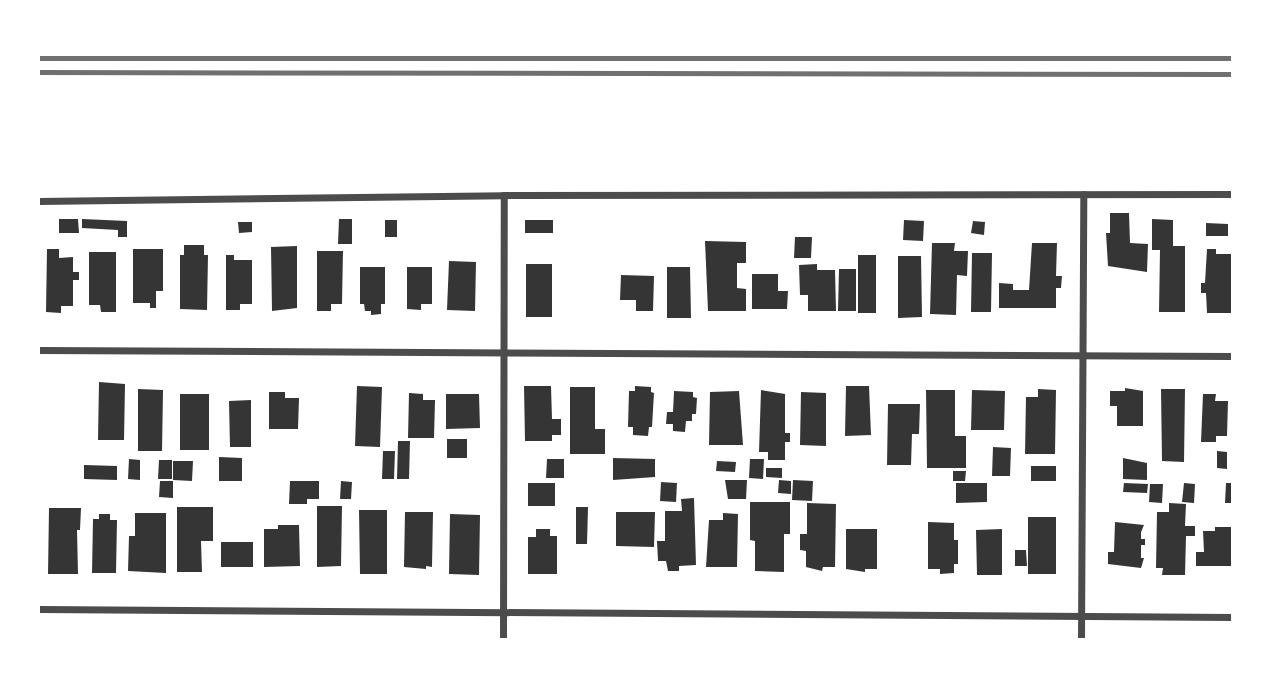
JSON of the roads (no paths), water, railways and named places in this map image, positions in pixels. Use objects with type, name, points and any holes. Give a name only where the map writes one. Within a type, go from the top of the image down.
[{"type":"street","points":[[1082,639],[1080,356],[1083,194]]},
{"type":"street","points":[[38,201],[504,195],[1233,194]]},
{"type":"street","points":[[503,639],[504,195]]},
{"type":"street","points":[[38,350],[1233,356]]},
{"type":"street","points":[[38,609],[1233,617]]},
{"type":"railway","points":[[38,58],[1232,58]]},
{"type":"railway","points":[[38,72],[1232,74]]}]
